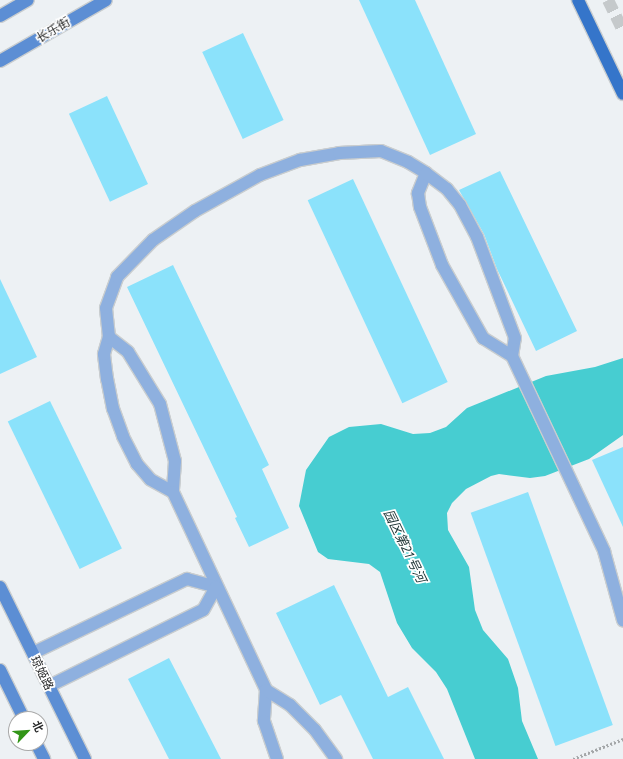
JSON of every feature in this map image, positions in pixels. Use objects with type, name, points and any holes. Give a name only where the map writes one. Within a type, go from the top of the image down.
[{"type":"main road","points":[[0,16],[28,0]]},
{"type":"main road","name":"长乐街","points":[[0,61],[106,0]]},
{"type":"main road","points":[[578,0],[623,94]]},
{"type":"main road","name":"琼姬路","points":[[0,587],[85,759]]},
{"type":"main road","points":[[0,670],[20,711]]},
{"type":"street","points":[[173,492],[150,480],[137,464],[122,436],[113,409],[104,354],[109,337],[106,308],[109,294],[123,269],[153,240],[195,211],[260,175],[321,155],[381,151],[396,156],[426,173],[447,189],[460,205],[477,237],[515,338],[512,356]]},
{"type":"street","points":[[426,173],[418,193],[420,207],[442,265],[484,338],[512,356],[604,551],[623,620]]},
{"type":"street","points":[[109,337],[128,352],[160,404],[175,461],[173,492],[216,587],[266,690],[264,721],[277,759]]},
{"type":"street","points":[[33,653],[187,579],[216,587]]},
{"type":"street","points":[[49,686],[203,610],[216,587]]},
{"type":"street","points":[[266,690],[290,705],[315,730],[336,759]]},
{"type":"path","points":[[573,759],[623,739]]},
{"type":"water","name":"园区第21号河","points":[[623,358],[623,435],[589,459],[545,476],[530,478],[499,474],[491,476],[466,489],[452,503],[447,513],[448,530],[469,567],[475,610],[483,630],[508,659],[518,688],[522,721],[538,759],[475,759],[447,689],[436,672],[412,648],[397,623],[380,572],[369,564],[328,559],[318,552],[299,506],[306,470],[329,437],[349,427],[381,424],[413,434],[430,433],[446,427],[467,408],[546,376],[595,367]]},
{"type":"building","points":[[359,0],[415,0],[476,134],[430,155]]},
{"type":"building","points":[[243,33],[284,120],[243,139],[202,52]]},
{"type":"building","points":[[107,96],[148,184],[110,202],[69,114]]},
{"type":"building","points":[[500,171],[577,331],[536,351],[497,269],[484,234],[459,190]]},
{"type":"building","points":[[353,179],[448,382],[402,403],[308,200]]},
{"type":"building","points":[[173,265],[269,465],[262,469],[289,528],[249,547],[235,518],[237,517],[127,287]]},
{"type":"building","points":[[0,279],[37,357],[0,374]]},
{"type":"building","points":[[50,401],[122,548],[80,569],[8,422]]},
{"type":"building","points":[[623,447],[623,527],[592,460]]},
{"type":"building","points":[[528,492],[613,725],[555,746],[471,513]]},
{"type":"building","points":[[334,585],[388,697],[408,687],[444,759],[373,759],[341,695],[320,705],[276,613]]},
{"type":"building","points":[[169,658],[221,759],[169,759],[128,679]]},
{"type":"tunnel","points":[[608,0],[623,31]]}]
